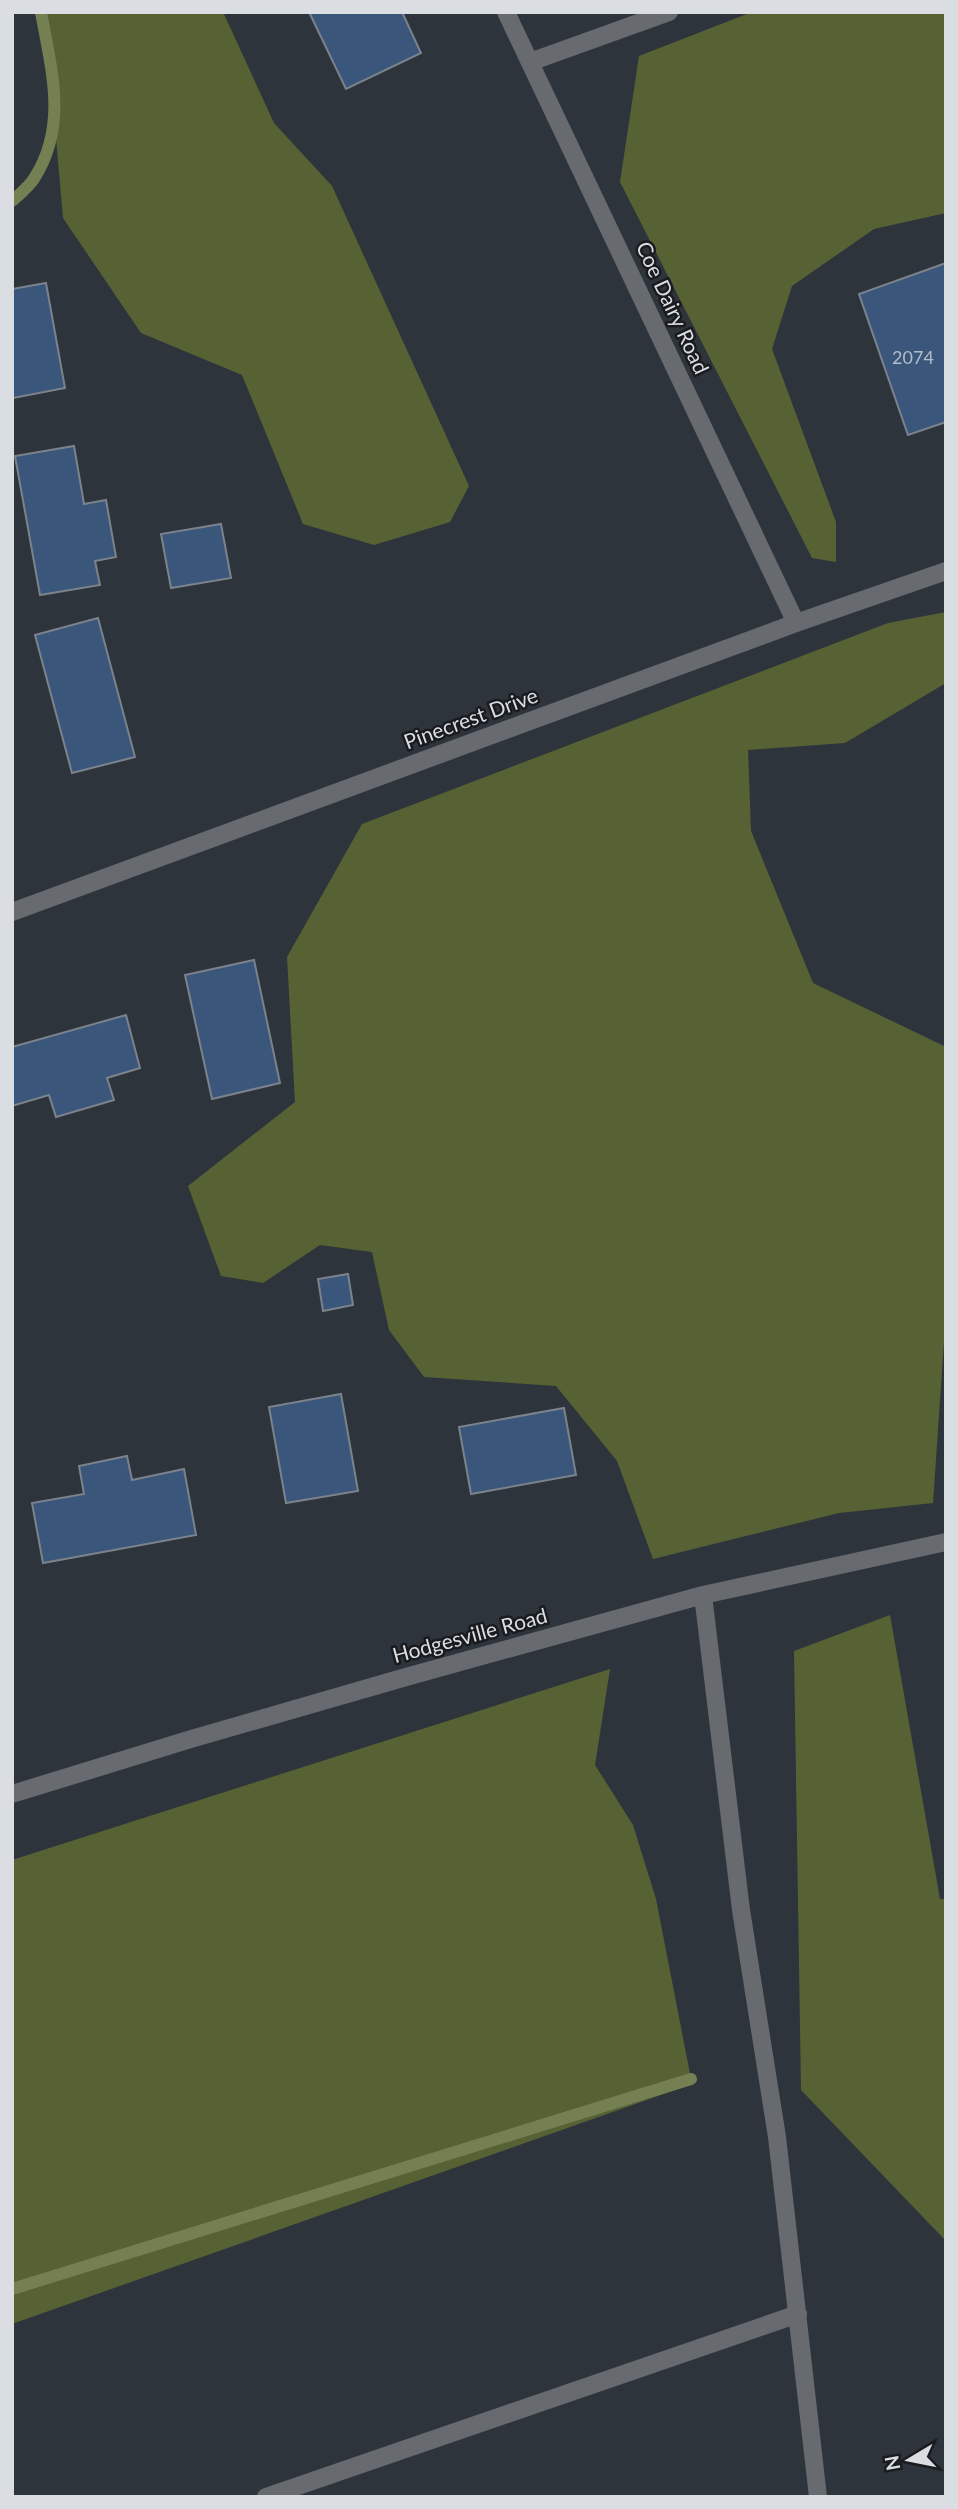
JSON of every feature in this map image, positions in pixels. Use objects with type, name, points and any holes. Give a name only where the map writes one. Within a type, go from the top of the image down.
[{"type":"street","name":"Coe Dairy Road","points":[[506,12],[796,623]]},
{"type":"street","points":[[530,62],[669,12]]},
{"type":"street","name":"Pinecrest Drive","points":[[12,912],[796,623],[946,571]]},
{"type":"street","name":"Hodgesville Road","points":[[12,1794],[392,1681],[703,1595],[946,1542]]},
{"type":"street","points":[[703,1595],[741,1910],[778,2137],[818,2497]]},
{"type":"street","points":[[266,2497],[798,2314]]},
{"type":"green space","points":[[45,12],[223,12],[274,123],[332,186],[469,486],[450,522],[374,545],[303,524],[242,375],[141,333],[63,218]]},
{"type":"green space","points":[[752,12],[946,12],[946,213],[874,229],[792,286],[772,349],[836,522],[836,562],[812,558],[620,182],[639,56]]},
{"type":"green space","points":[[946,612],[946,683],[845,743],[748,750],[751,831],[813,983],[946,1047],[946,1312],[933,1503],[839,1513],[653,1559],[617,1461],[556,1386],[424,1377],[389,1330],[372,1252],[320,1245],[263,1283],[221,1276],[188,1186],[295,1102],[287,957],[362,824],[888,623]]},
{"type":"green space","points":[[890,1615],[940,1899],[946,1899],[946,2241],[801,2090],[794,1651]]},
{"type":"green space","points":[[610,1669],[595,1765],[633,1825],[656,1899],[692,2084],[12,2324],[12,1860]]},
{"type":"building","points":[[309,12],[402,12],[421,53],[346,89]]},
{"type":"building","points":[[946,263],[946,422],[908,435],[859,294]]},
{"type":"building","points":[[46,283],[65,388],[13,398],[12,289]]},
{"type":"building","points":[[74,446],[84,504],[106,500],[116,557],[95,561],[100,585],[40,595],[15,456]]},
{"type":"building","points":[[221,524],[231,578],[171,588],[161,534]]},
{"type":"building","points":[[98,618],[135,757],[72,773],[35,635]]},
{"type":"building","points":[[254,960],[280,1083],[212,1099],[185,975]]},
{"type":"building","points":[[126,1015],[140,1068],[107,1078],[114,1100],[56,1117],[49,1095],[12,1106],[12,1047]]},
{"type":"building","points":[[348,1274],[353,1305],[323,1311],[318,1279]]},
{"type":"building","points":[[341,1394],[358,1491],[286,1503],[269,1407]]},
{"type":"building","points":[[564,1408],[576,1475],[471,1494],[459,1427]]},
{"type":"building","points":[[127,1456],[132,1480],[184,1469],[196,1535],[43,1563],[32,1503],[84,1494],[79,1466]]},
{"type":"waterway","points":[[12,201],[35,177],[51,137],[54,96],[41,12]]},
{"type":"waterway","points":[[12,2289],[691,2079]]}]
